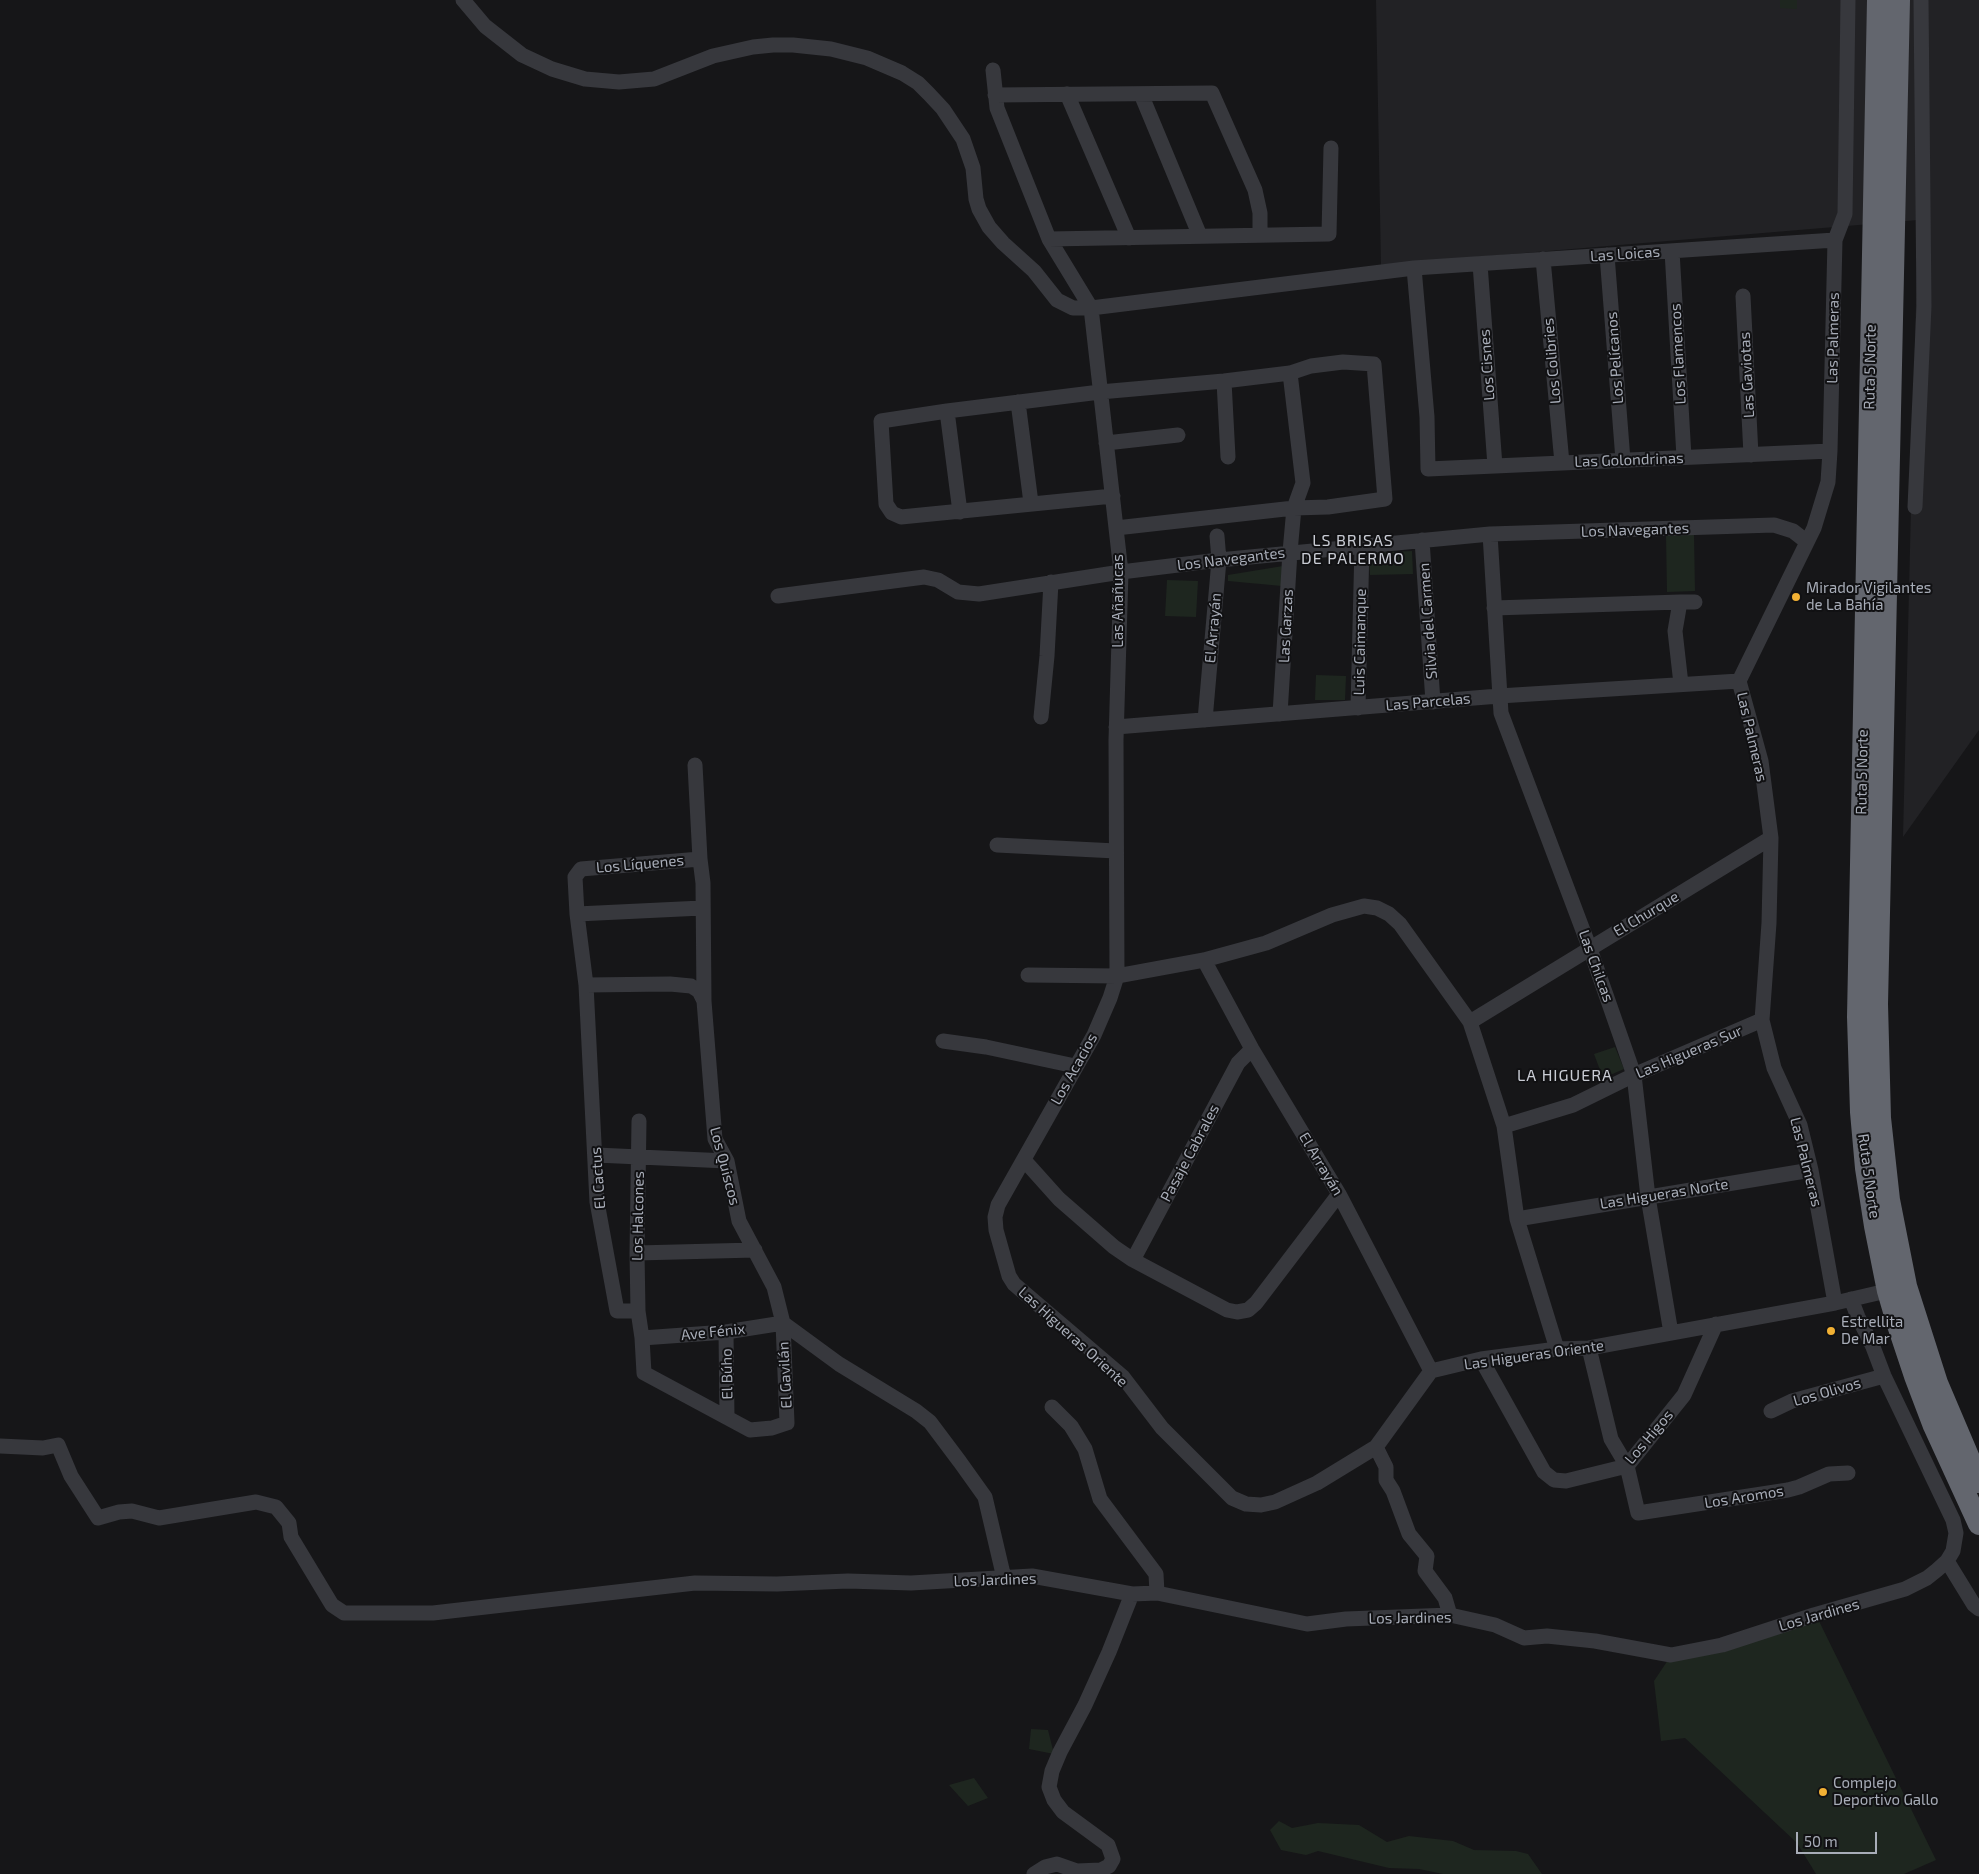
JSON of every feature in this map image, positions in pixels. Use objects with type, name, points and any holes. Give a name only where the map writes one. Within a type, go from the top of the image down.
[{"type":"highway","name":"Ruta 5 Norte","points":[[1878,0],[1858,1042],[1861,1112],[1866,1168],[1875,1226],[1898,1288],[1979,1482]]},
{"type":"highway","name":"Ruta 5 Norte","points":[[1899,0],[1877,1044],[1880,1118],[1905,1346],[1924,1399],[1979,1524]]},
{"type":"street","name":"Las Loicas","points":[[463,0],[484,26],[522,55],[552,70],[585,79],[619,82],[654,79],[713,56],[773,45],[831,48],[885,65],[918,83],[943,109],[957,130],[971,158],[974,190],[979,209],[992,231],[1034,271],[1062,304],[1073,308],[1090,308],[1414,268],[1835,240]]},
{"type":"street","name":"Las Palmeras","points":[[1835,1303],[1811,1170],[1800,1124],[1774,1068],[1762,1020],[1769,923],[1772,838],[1760,761],[1739,681],[1820,513],[1828,482],[1835,240],[1845,214],[1848,0]]},
{"type":"street","points":[[1915,507],[1924,306],[1921,0]]},
{"type":"street","name":"Las Añañucas","points":[[993,70],[997,108],[1049,239],[1090,308],[1121,572],[1116,728],[1117,976]]},
{"type":"street","points":[[995,95],[1212,93],[1255,190],[1260,213],[1260,235]]},
{"type":"street","points":[[1066,94],[1129,238]]},
{"type":"street","points":[[1141,94],[1200,236]]},
{"type":"street","points":[[1049,239],[1330,234],[1332,148]]},
{"type":"street","name":"Los Flamencos","points":[[1672,251],[1684,457]]},
{"type":"street","name":"Los Pelícanos","points":[[1607,255],[1624,460]]},
{"type":"street","name":"Los Colibries","points":[[1543,259],[1562,463]]},
{"type":"street","name":"Los Cisnes","points":[[1480,264],[1495,466]]},
{"type":"street","name":"Las Golondrinas","points":[[1414,268],[1427,417],[1428,468],[1830,451]]},
{"type":"street","name":"Las Gaviotas","points":[[1743,296],[1751,455]]},
{"type":"street","points":[[1113,496],[901,517],[892,513],[886,504],[881,421],[1100,392],[1224,382],[1290,373],[1311,366],[1343,362],[1374,364],[1385,499],[1328,507],[1294,508],[1116,528]]},
{"type":"street","name":"Las Garzas","points":[[1280,714],[1294,508],[1303,483],[1290,373]]},
{"type":"street","points":[[1224,382],[1228,457]]},
{"type":"street","points":[[1018,402],[1031,503]]},
{"type":"street","points":[[947,411],[960,512]]},
{"type":"street","points":[[1106,442],[1178,435]]},
{"type":"street","name":"Los Navegantes","points":[[778,596],[924,577],[938,580],[958,592],[972,595],[1121,572],[1219,560],[1490,534],[1774,525],[1793,531],[1807,542]]},
{"type":"street","name":"Las Chilcas","points":[[1490,534],[1501,713],[1590,949],[1634,1075],[1648,1197],[1671,1332]]},
{"type":"street","name":"El Arrayán","points":[[1205,720],[1219,560],[1217,536]]},
{"type":"street","name":"Silvia del Carmen","points":[[1422,540],[1433,702]]},
{"type":"street","name":"Luis Caimanque","points":[[1358,708],[1362,546]]},
{"type":"street","points":[[1041,717],[1051,582]]},
{"type":"street","points":[[1680,602],[1675,631],[1681,684]]},
{"type":"street","points":[[1494,608],[1695,602]]},
{"type":"street","name":"Las Parcelas","points":[[1116,728],[1499,696],[1739,681]]},
{"type":"street","name":"Los Quiscos","points":[[696,765],[700,859],[703,883],[704,1001],[715,1139],[727,1161],[739,1221],[774,1287],[783,1323]]},
{"type":"street","name":"El Churque","points":[[1470,1022],[1772,838]]},
{"type":"street","points":[[997,845],[1116,850]]},
{"type":"street","name":"Los Líquenes","points":[[581,869],[700,859]]},
{"type":"street","name":"El Cactus","points":[[581,869],[576,877],[577,914],[586,986],[597,1202],[617,1311],[638,1311]]},
{"type":"street","points":[[1028,975],[1117,976],[1204,960],[1266,942],[1332,915],[1364,906],[1377,908],[1390,914],[1400,924],[1470,1022],[1504,1126],[1517,1219],[1557,1348]]},
{"type":"street","points":[[577,914],[702,908]]},
{"type":"street","name":"El Arrayán","points":[[1204,960],[1252,1049],[1339,1194],[1431,1371]]},
{"type":"street","name":"Los Acacios","points":[[1024,1160],[1102,1018],[1117,976]]},
{"type":"street","points":[[586,986],[670,984],[691,986],[699,991],[704,1001]]},
{"type":"street","name":"Las Higueras Sur","points":[[1504,1126],[1573,1105],[1634,1075],[1762,1020]]},
{"type":"street","points":[[943,1041],[986,1047],[1075,1066]]},
{"type":"street","name":"Pasaje Cabrales","points":[[1133,1260],[1238,1063],[1252,1049]]},
{"type":"street","name":"Los Halcones","points":[[638,1311],[638,1157],[640,1121]]},
{"type":"street","points":[[596,1155],[727,1161]]},
{"type":"street","name":"Las Higueras Oriente","points":[[1024,1160],[998,1205],[995,1218],[996,1230],[1014,1284],[1122,1377],[1162,1428],[1232,1498],[1254,1505],[1275,1502],[1317,1483],[1376,1447],[1431,1371],[1481,1359],[1557,1348],[1589,1348],[1835,1303],[1898,1288]]},
{"type":"street","points":[[1024,1160],[1058,1199],[1133,1260],[1226,1310],[1242,1312],[1256,1303],[1339,1194]]},
{"type":"street","name":"Las Higueras Norte","points":[[1517,1219],[1811,1170]]},
{"type":"street","points":[[637,1253],[755,1250]]},
{"type":"street","name":"Los Jardines","points":[[0,1446],[43,1448],[58,1445],[72,1476],[98,1518],[119,1512],[132,1511],[159,1518],[256,1502],[276,1507],[289,1523],[291,1537],[332,1605],[344,1613],[433,1613],[695,1583],[718,1585],[848,1581],[911,1583],[1032,1576],[1132,1594],[1157,1593],[1307,1624],[1346,1619],[1450,1615],[1495,1625],[1524,1638],[1547,1636],[1595,1641],[1671,1655],[1722,1645],[1814,1615],[1905,1589],[1927,1578],[1946,1562],[1955,1545],[1956,1533],[1953,1520],[1884,1376],[1852,1299]]},
{"type":"street","points":[[638,1311],[644,1373],[727,1417]]},
{"type":"street","points":[[783,1323],[839,1364],[916,1411],[930,1422],[986,1497],[1004,1578]]},
{"type":"street","name":"Ave Fénix","points":[[642,1338],[726,1332],[783,1323]]},
{"type":"street","name":"El Gavilán","points":[[727,1417],[750,1430],[772,1428],[787,1423],[783,1323]]},
{"type":"street","name":"Los Higos","points":[[1481,1359],[1544,1472],[1550,1478],[1566,1481],[1627,1466],[1684,1395],[1716,1324]]},
{"type":"street","name":"El Búho","points":[[726,1332],[727,1417]]},
{"type":"street","points":[[1589,1348],[1611,1439],[1627,1466]]},
{"type":"street","name":"Los Olivos","points":[[1771,1411],[1792,1400],[1884,1376]]},
{"type":"street","points":[[1052,1408],[1071,1426],[1085,1449],[1100,1499],[1156,1574],[1157,1593]]},
{"type":"street","points":[[1376,1447],[1386,1467],[1386,1480],[1393,1491],[1410,1534],[1427,1556],[1426,1571],[1445,1598],[1450,1615]]},
{"type":"street","name":"Los Aromos","points":[[1627,1466],[1638,1513],[1788,1490],[1829,1474],[1848,1473]]},
{"type":"street","points":[[1946,1562],[1974,1605],[1979,1609]]},
{"type":"street","points":[[1034,1874],[1045,1867],[1057,1864],[1077,1871],[1101,1870],[1109,1866],[1113,1859],[1108,1846],[1064,1812],[1054,1800],[1049,1787],[1052,1771],[1060,1752],[1085,1705],[1132,1594]]},
{"type":"shaded area","points":[[1376,0],[1979,0],[1979,730],[1903,837],[1918,220],[1381,265]]},
{"type":"shaded area","points":[[1780,0],[1797,0],[1797,9],[1780,8]]},
{"type":"shaded area","points":[[1666,535],[1694,535],[1695,591],[1667,592]]},
{"type":"shaded area","points":[[1412,551],[1413,574],[1370,575],[1369,553]]},
{"type":"shaded area","points":[[1283,566],[1282,586],[1228,581],[1228,575]]},
{"type":"shaded area","points":[[1167,580],[1198,581],[1196,617],[1165,616]]},
{"type":"shaded area","points":[[1316,675],[1346,676],[1345,700],[1315,700]]},
{"type":"shaded area","points":[[1615,1047],[1624,1069],[1603,1078],[1594,1054]]},
{"type":"shaded area","name":"Complejo Deportivo Gallo","points":[[1818,1619],[1936,1860],[1904,1874],[1816,1874],[1797,1843],[1685,1738],[1661,1741],[1654,1681],[1668,1660]]},
{"type":"shaded area","points":[[1031,1729],[1048,1730],[1054,1754],[1029,1749]]},
{"type":"shaded area","points":[[974,1778],[988,1798],[968,1806],[949,1785]]},
{"type":"shaded area","points":[[1279,1821],[1292,1828],[1318,1823],[1359,1825],[1387,1842],[1409,1836],[1453,1841],[1474,1850],[1516,1851],[1528,1854],[1542,1874],[1443,1874],[1419,1869],[1389,1868],[1318,1851],[1306,1855],[1281,1850],[1270,1830]]},
{"type":"place","name":"Mirador Vigilantes de La Bahía","points":[[1796,597]]},
{"type":"place","name":"Estrellita De Mar","points":[[1831,1331]]},
{"type":"place","name":"Complejo Deportivo Gallo","points":[[1823,1792]]},
{"type":"district","name":"LS BRISAS DE PALERMO","points":[[1353,550]]},
{"type":"district","name":"LA HIGUERA","points":[[1565,1076]]}]
